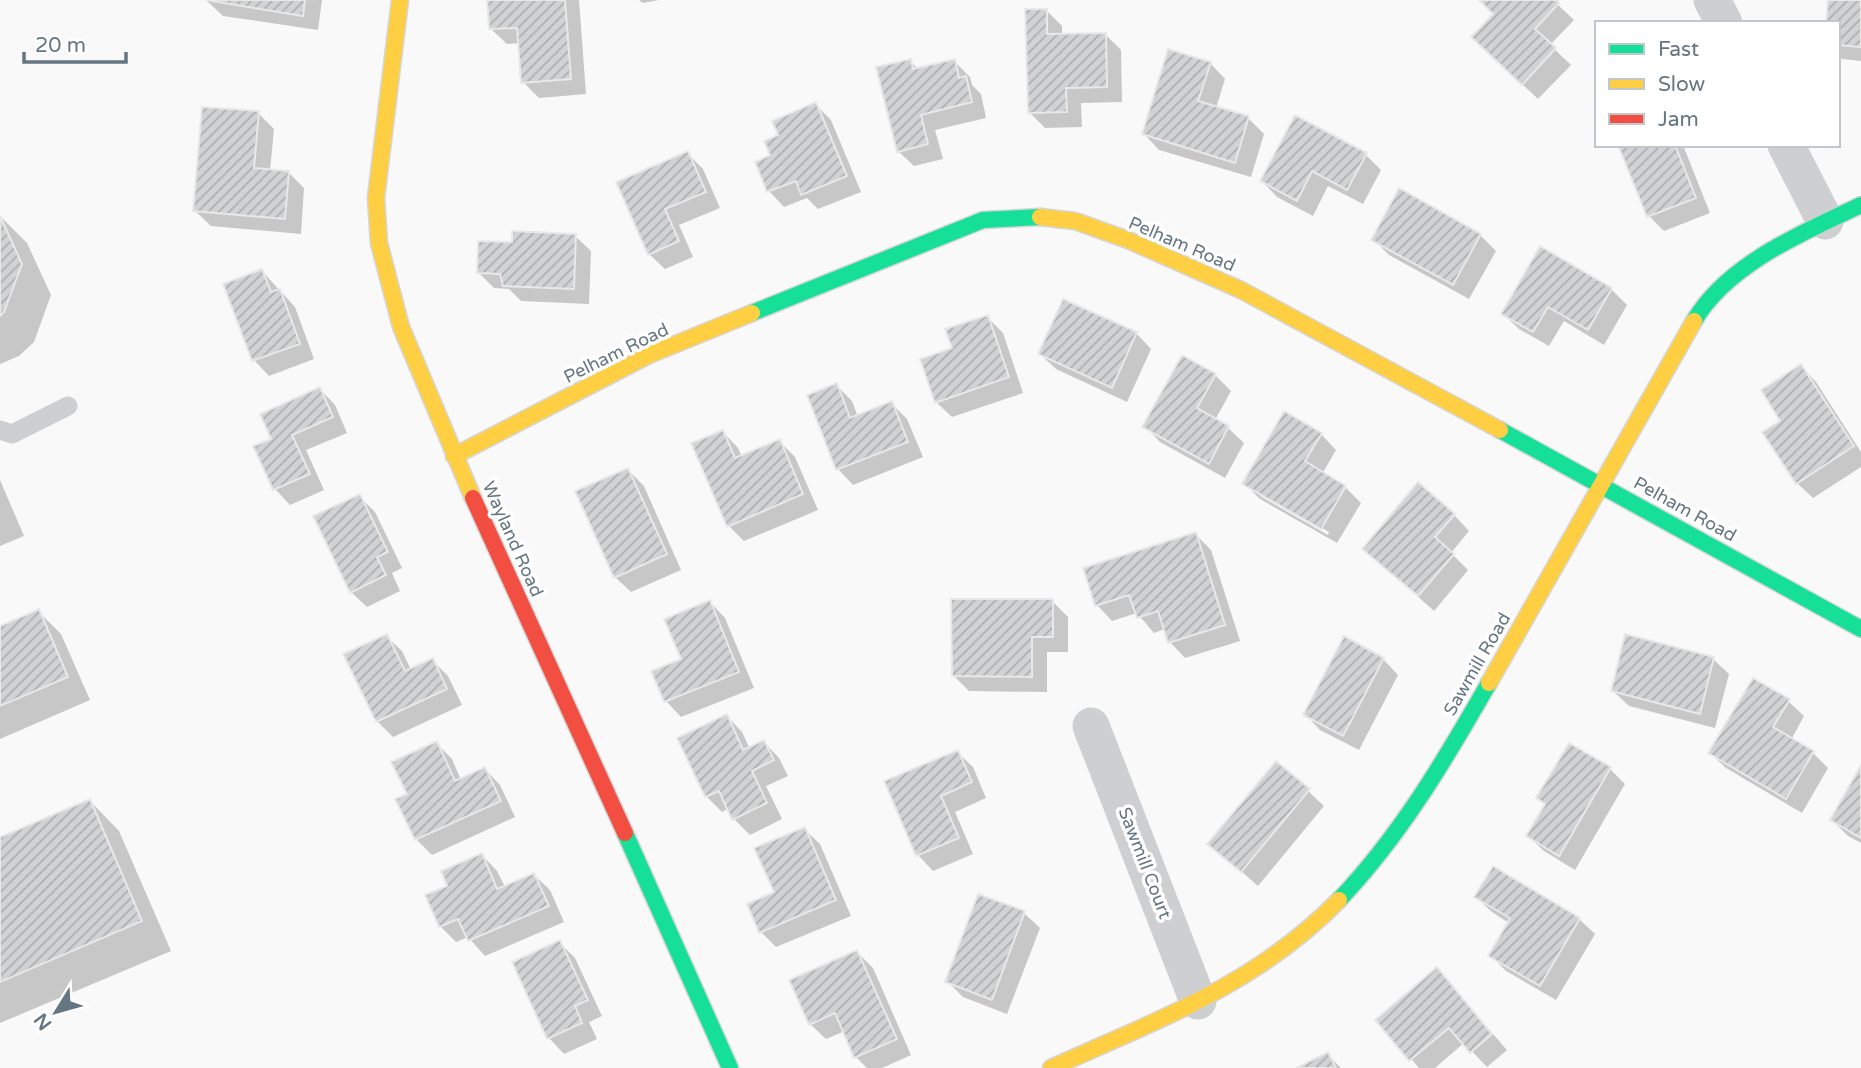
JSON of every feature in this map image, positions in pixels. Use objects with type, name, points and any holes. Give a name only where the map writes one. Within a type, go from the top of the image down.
[{"type":"street","name":"Wayland Road","points":[[400,0],[376,198],[379,243],[401,327],[454,456],[730,1068]]},
{"type":"street","points":[[1712,0],[1723,21]]},
{"type":"street","points":[[1787,147],[1825,221]]},
{"type":"street","name":"Sawmill Road","points":[[1051,1068],[1224,989],[1281,952],[1331,908],[1380,852],[1437,774],[1698,314],[1731,278],[1781,243],[1861,205]]},
{"type":"street","name":"Pelham Road","points":[[454,456],[649,355],[984,220],[1031,216],[1075,221],[1241,290],[1861,628]]},
{"type":"street","name":"Sawmill Court","points":[[1091,726],[1198,1001]]},
{"type":"lane","points":[[0,430],[12,434],[68,406]]},
{"type":"building","points":[[206,0],[305,0],[303,16]]},
{"type":"building","points":[[487,0],[565,0],[571,79],[521,83],[517,28],[489,29]]},
{"type":"building","points":[[1479,0],[1556,0],[1559,3],[1535,29],[1556,48],[1522,85],[1471,37],[1493,14]]},
{"type":"building","points":[[1828,0],[1861,0],[1861,47],[1840,45],[1840,21],[1826,21]]},
{"type":"building","points":[[1025,9],[1047,9],[1047,34],[1106,33],[1107,87],[1066,88],[1067,112],[1028,113]]},
{"type":"building","points":[[1168,49],[1211,62],[1198,101],[1249,116],[1235,163],[1142,134]]},
{"type":"building","points":[[911,59],[913,69],[955,59],[959,78],[966,76],[972,102],[921,115],[928,144],[897,152],[876,67]]},
{"type":"building","points":[[816,102],[847,176],[801,195],[796,181],[767,192],[755,162],[770,155],[764,141],[778,135],[772,121]]},
{"type":"building","points":[[202,107],[259,111],[254,168],[289,171],[285,219],[193,211]]},
{"type":"building","points":[[1295,115],[1367,153],[1347,190],[1312,171],[1297,201],[1260,181]]},
{"type":"building","points":[[1619,147],[1676,147],[1696,198],[1647,217]]},
{"type":"building","points":[[688,151],[706,192],[665,209],[679,241],[648,255],[616,182]]},
{"type":"building","points":[[1399,188],[1481,234],[1453,285],[1371,240]]},
{"type":"building","points":[[0,216],[22,264],[4,312],[0,316]]},
{"type":"building","points":[[512,231],[576,234],[574,289],[503,286],[500,274],[477,273],[478,241],[512,242]]},
{"type":"building","points":[[1540,246],[1612,288],[1588,330],[1548,307],[1533,332],[1501,314]]},
{"type":"building","points":[[262,269],[271,292],[280,289],[300,344],[252,361],[223,284]]},
{"type":"building","points":[[1063,299],[1137,332],[1112,388],[1038,354]]},
{"type":"building","points":[[988,315],[1009,377],[935,403],[920,359],[952,348],[945,329]]},
{"type":"building","points":[[1182,355],[1216,374],[1197,408],[1229,426],[1209,464],[1142,427]]},
{"type":"building","points":[[1801,364],[1854,446],[1796,484],[1762,432],[1780,421],[1761,390]]},
{"type":"building","points":[[837,383],[850,418],[892,401],[908,442],[836,470],[807,395]]},
{"type":"building","points":[[320,387],[333,417],[292,435],[310,474],[273,490],[253,446],[271,439],[260,414]]},
{"type":"building","points":[[1284,411],[1322,433],[1305,461],[1346,486],[1321,529],[1242,484]]},
{"type":"building","points":[[723,430],[735,458],[780,439],[803,494],[727,527],[691,443]]},
{"type":"building","points":[[628,468],[667,554],[614,578],[575,491]]},
{"type":"building","points":[[1418,482],[1455,514],[1435,537],[1454,554],[1418,596],[1362,549]]},
{"type":"building","points":[[360,494],[388,552],[377,557],[386,575],[350,593],[313,516]]},
{"type":"building","points":[[1196,532],[1225,625],[1168,643],[1158,611],[1137,618],[1129,595],[1095,606],[1083,568]]},
{"type":"building","points":[[951,599],[1053,599],[1053,637],[1032,637],[1032,677],[952,676]]},
{"type":"building","points":[[710,600],[739,672],[664,702],[651,671],[681,659],[664,619]]},
{"type":"building","points":[[39,609],[68,677],[0,706],[0,626]]},
{"type":"building","points":[[387,634],[405,671],[433,658],[447,689],[376,722],[343,654]]},
{"type":"building","points":[[1625,634],[1714,657],[1700,714],[1611,691]]},
{"type":"building","points":[[1344,636],[1384,658],[1343,736],[1303,715]]},
{"type":"building","points":[[1753,678],[1790,699],[1773,727],[1814,751],[1786,799],[1708,753]]},
{"type":"building","points":[[727,714],[743,750],[764,740],[774,760],[752,771],[767,803],[732,820],[719,791],[705,797],[677,738]]},
{"type":"building","points":[[437,741],[455,781],[485,767],[501,801],[415,840],[395,799],[407,794],[391,762]]},
{"type":"building","points":[[1569,743],[1611,767],[1559,856],[1526,836],[1545,804],[1536,798]]},
{"type":"building","points":[[958,750],[972,782],[941,796],[959,838],[916,856],[884,781]]},
{"type":"building","points":[[1276,761],[1310,789],[1241,872],[1207,844]]},
{"type":"building","points":[[1861,765],[1861,838],[1830,820]]},
{"type":"building","points":[[90,799],[142,921],[0,982],[0,837]]},
{"type":"building","points":[[805,827],[836,900],[759,933],[747,904],[774,892],[754,848]]},
{"type":"building","points":[[482,853],[497,889],[534,873],[549,906],[468,941],[458,919],[439,927],[425,895],[447,886],[441,871]]},
{"type":"building","points":[[1493,866],[1580,918],[1540,986],[1488,956],[1510,918],[1474,897]]},
{"type":"building","points":[[978,894],[1025,911],[992,1000],[945,982]]},
{"type":"building","points":[[560,940],[588,1000],[575,1006],[582,1023],[547,1039],[512,962]]},
{"type":"building","points":[[857,950],[897,1039],[854,1058],[835,1013],[809,1025],[789,980]]},
{"type":"building","points":[[1437,967],[1492,1034],[1470,1053],[1449,1028],[1409,1061],[1375,1020]]},
{"type":"building","points":[[1328,1052],[1336,1068],[1296,1068]]},
{"type":"traffic: fast","points":[[1694,321],[1708,301],[1746,266],[1792,239],[1861,205]]},
{"type":"traffic: fast","points":[[752,313],[983,220],[1040,217]]},
{"type":"traffic: fast","points":[[1500,430],[1861,629]]},
{"type":"traffic: fast","points":[[1339,900],[1402,824],[1489,683]]},
{"type":"traffic: fast","points":[[625,833],[730,1068]]},
{"type":"traffic: slow","points":[[400,0],[376,198],[379,243],[401,327],[473,498]]},
{"type":"traffic: slow","points":[[1040,217],[1075,221],[1128,240],[1241,290],[1500,430]]},
{"type":"traffic: slow","points":[[454,456],[649,355],[752,313]]},
{"type":"traffic: slow","points":[[1489,683],[1694,321]]},
{"type":"traffic: slow","points":[[1051,1068],[1167,1016],[1239,978],[1307,930],[1339,900]]},
{"type":"traffic: jam","points":[[473,498],[625,833]]}]
